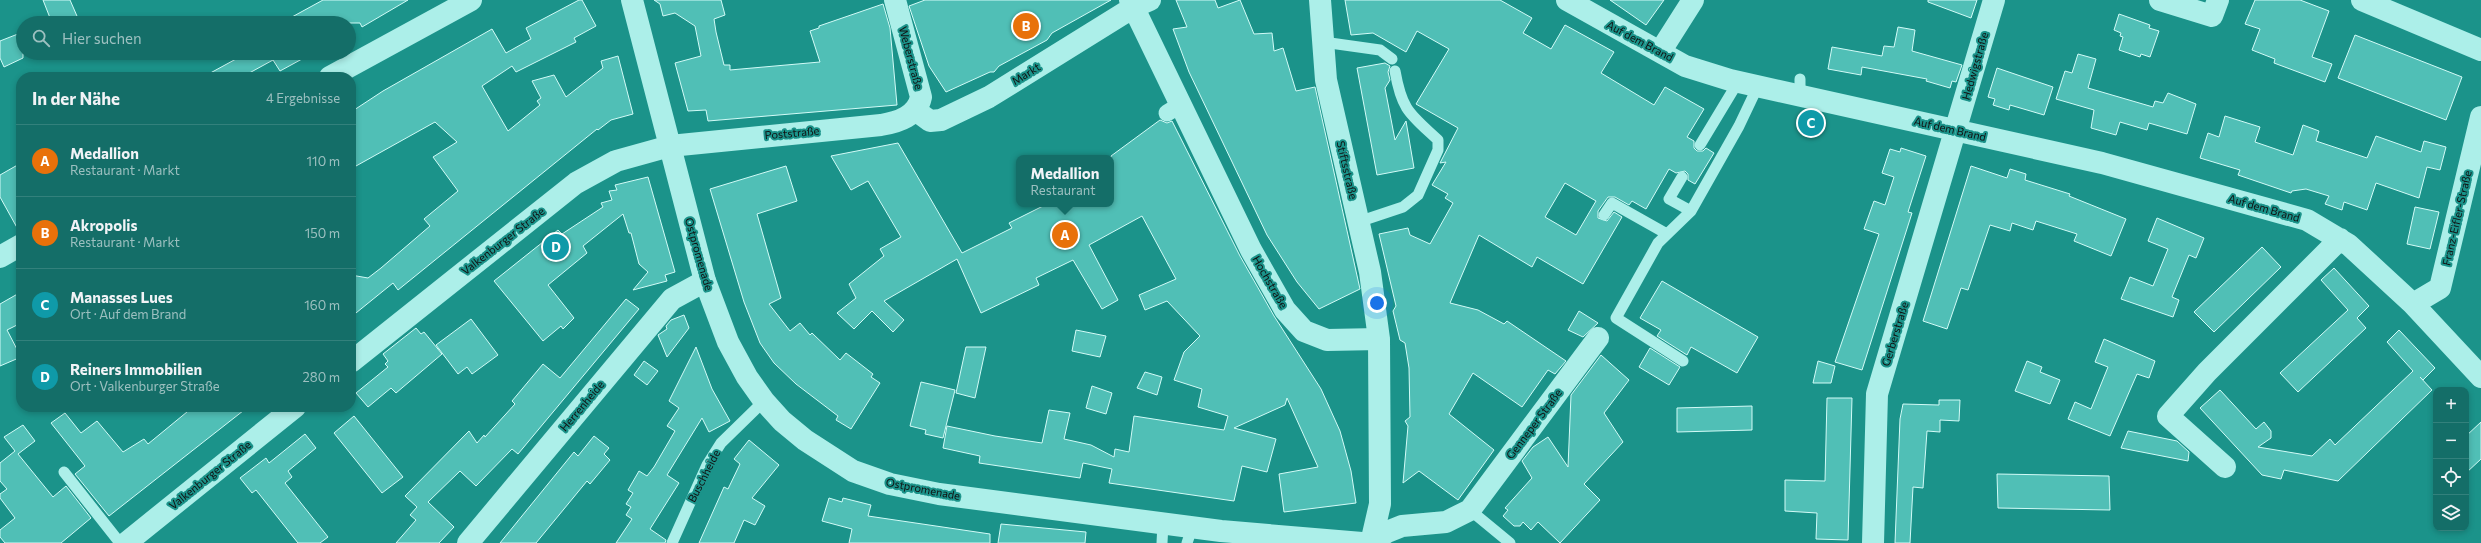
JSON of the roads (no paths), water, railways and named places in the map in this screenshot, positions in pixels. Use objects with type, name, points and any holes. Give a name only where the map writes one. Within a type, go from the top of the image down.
[{"type":"street","points":[[339,72],[471,0]]},
{"type":"street","name":"Ostpromenade","points":[[632,0],[705,282],[728,342],[747,378],[764,401],[782,421],[828,456],[854,471],[890,484],[1162,533],[1362,543]]},
{"type":"street","name":"Weberstraße","points":[[895,0],[919,83],[921,97],[914,112]]},
{"type":"street","name":"Stiftsstraße","points":[[1320,0],[1326,80],[1370,272],[1379,339]]},
{"type":"street","name":"Auf dem Brand","points":[[1568,0],[1685,66],[1748,84],[1800,87],[1956,131],[2102,163],[2300,218],[2349,245],[2413,304],[2481,377]]},
{"type":"street","points":[[1660,52],[1693,0]]},
{"type":"street","name":"Hedwigstraße","points":[[1956,131],[1994,0]]},
{"type":"street","points":[[2160,0],[2212,16],[2218,0]]},
{"type":"street","points":[[2362,0],[2481,50]]},
{"type":"street","name":"Markt","points":[[914,112],[930,121],[941,120],[982,100],[1138,2]]},
{"type":"street","name":"Hochstraße","points":[[1138,2],[1174,109],[1285,310],[1304,330],[1327,340],[1379,339]]},
{"type":"street","name":"Poststraße","points":[[670,146],[881,125],[895,122],[914,112]]},
{"type":"street","name":"Franz-Eifler-Straße","points":[[2413,304],[2440,288],[2481,117]]},
{"type":"street","name":"Gerberstraße","points":[[1873,543],[1877,394],[1956,131]]},
{"type":"street","name":"Valkenburger Straße","points":[[356,358],[576,183],[616,161],[670,146]]},
{"type":"street","points":[[2225,467],[2168,416],[2207,372],[2340,239]]},
{"type":"street","points":[[0,257],[16,248]]},
{"type":"street","name":"Herrenheide","points":[[468,543],[672,298],[705,282]]},
{"type":"street","name":"Genneper Straße","points":[[1371,543],[1387,532],[1402,526],[1446,522],[1470,510],[1598,338]]},
{"type":"street","points":[[1371,543],[1380,504],[1379,339]]},
{"type":"street","name":"Valkenburger Straße","points":[[126,543],[289,412]]},
{"type":"lane","points":[[1323,42],[1380,50],[1392,59]]},
{"type":"lane","points":[[1358,222],[1403,207],[1418,195],[1438,150],[1438,140],[1407,112],[1400,96],[1395,72]]},
{"type":"lane","points":[[1700,145],[1748,84]]},
{"type":"lane","points":[[1684,361],[1616,318],[1658,242],[1690,211],[1740,126],[1748,84]]},
{"type":"lane","points":[[1682,177],[1669,199],[1690,211]]},
{"type":"lane","points":[[1604,215],[1612,203],[1667,234]]},
{"type":"lane","name":"Buschheide","points":[[672,543],[707,466],[721,443],[764,401]]},
{"type":"lane","points":[[64,472],[120,543]]},
{"type":"lane","points":[[1470,510],[1510,543]]},
{"type":"place","name":"Akropolis","points":[[1026,26]]},
{"type":"place","name":"Manasses Lues","points":[[1811,123]]},
{"type":"place","name":"Medallion","points":[[1065,235]]},
{"type":"place","name":"Reiners Immobilien","points":[[556,247]]}]
